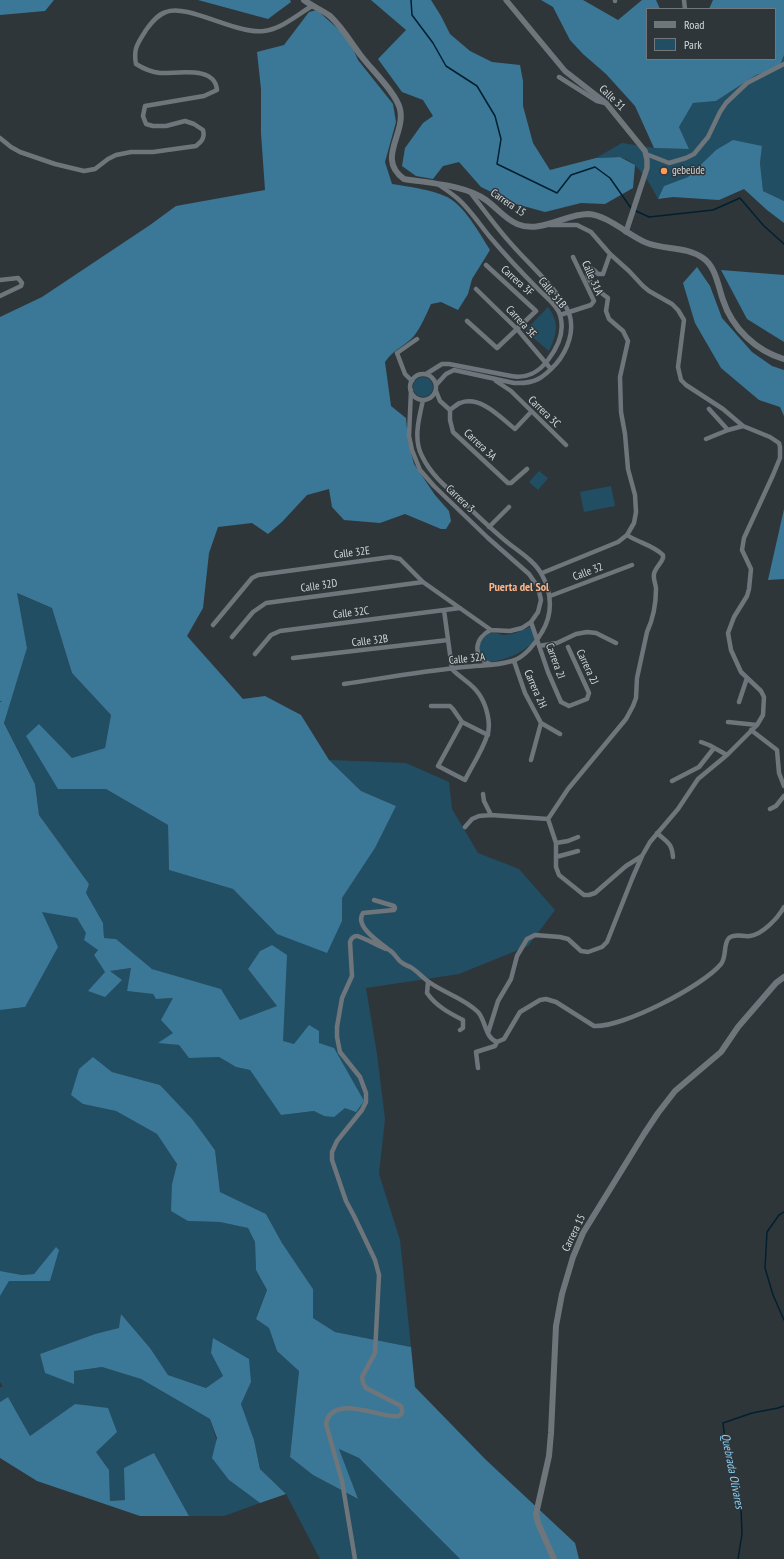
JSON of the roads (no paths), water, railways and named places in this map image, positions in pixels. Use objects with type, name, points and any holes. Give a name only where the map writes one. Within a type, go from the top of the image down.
[{"type":"main road","name":"Carrera 15","points":[[304,0],[329,16],[345,32],[361,55],[396,98],[400,109],[400,120],[392,153],[392,165],[397,174],[404,179],[470,192],[485,199],[517,224],[531,227],[544,225],[581,214],[591,215],[600,217],[627,229],[649,244],[690,251],[704,258],[713,269],[724,303],[735,323],[754,344],[772,355],[784,359]]},
{"type":"main road","name":"Carrera 15","points":[[554,1559],[538,1523],[536,1514],[549,1456],[556,1326],[562,1294],[573,1257],[583,1233],[606,1194],[658,1113],[675,1091],[721,1052],[738,1026],[776,982],[784,978]]},
{"type":"street","name":"Calle 31","points":[[506,0],[565,71],[606,103],[638,141],[646,154],[647,168],[627,229]]},
{"type":"street","points":[[0,138],[20,152],[55,164],[84,170],[94,169],[116,155],[131,152],[153,152],[196,146],[202,141],[204,136],[203,130],[194,124],[185,121],[166,126],[153,126],[146,124],[142,116],[145,106],[204,96],[217,90],[217,82],[211,76],[183,72],[160,73],[147,70],[136,64],[135,48],[153,20],[166,12],[178,10],[243,29],[263,31],[278,27],[312,6]]},
{"type":"street","points":[[646,154],[669,163],[694,154],[708,137],[720,112],[726,104],[747,83],[784,64]]},
{"type":"street","points":[[559,77],[597,101],[606,103]]},
{"type":"street","name":"Calle 31B","points":[[426,374],[442,364],[449,364],[519,377],[527,376],[534,373],[546,363],[555,351],[560,340],[562,327],[560,315],[553,304],[507,257],[457,198],[439,185]]},
{"type":"street","name":"Calle 31B","points":[[436,385],[446,374],[454,370],[494,380],[514,383],[523,384],[538,380],[545,376],[561,358],[568,345],[572,328],[568,312],[560,298],[513,246],[470,192]]},
{"type":"street","points":[[488,1033],[498,1001],[511,979],[517,956],[527,939],[535,935],[560,936],[568,939],[581,951],[588,952],[602,947],[607,942],[642,856],[657,833],[678,808],[698,779],[727,755],[757,725],[764,709],[764,697],[761,691],[741,672],[731,650],[728,629],[747,596],[749,589],[751,569],[742,550],[744,538],[773,475],[780,451],[779,443],[770,437],[743,426],[723,409],[686,385],[681,380],[678,367],[684,320],[682,314],[672,304],[649,291],[610,254],[591,232],[577,226],[544,225]]},
{"type":"street","points":[[542,573],[618,542],[627,534],[634,523],[636,512],[635,495],[628,469],[625,434],[621,412],[620,376],[628,341],[623,331],[609,318],[606,311],[608,298],[590,282],[587,273],[589,268],[592,268],[598,274],[603,274],[610,254]]},
{"type":"street","name":"Calle 31A","points":[[568,312],[591,305],[594,301],[573,257]]},
{"type":"street","name":"Carrera 3F","points":[[486,265],[536,311],[517,329]]},
{"type":"street","points":[[0,280],[18,278],[22,283],[18,288],[0,296]]},
{"type":"street","name":"Carrera 3E","points":[[476,289],[517,329],[551,369]]},
{"type":"street","points":[[560,315],[568,312]]},
{"type":"street","points":[[467,321],[495,348],[498,348],[517,329]]},
{"type":"street","points":[[412,381],[405,374],[397,352],[417,339]]},
{"type":"street","points":[[440,401],[425,400],[414,396],[411,390],[412,381],[419,375],[426,374],[432,377],[436,385],[436,391],[440,401],[450,410],[462,402],[482,404],[515,429],[532,412]]},
{"type":"street","name":"Carrera 3C","points":[[494,380],[511,391],[566,445]]},
{"type":"street","points":[[511,391],[514,383]]},
{"type":"street","name":"Carrera 3","points":[[411,390],[409,436],[412,450],[420,470],[434,486],[483,533],[529,574],[538,587],[540,600],[538,612],[531,622]]},
{"type":"street","points":[[425,400],[431,397],[436,391]]},
{"type":"street","name":"Carrera 3","points":[[425,400],[419,416],[418,443],[421,455],[437,478],[489,527],[530,560],[542,573],[548,586],[550,596]]},
{"type":"street","points":[[709,409],[728,430]]},
{"type":"street","name":"Carrera 3A","points":[[450,410],[450,420],[454,432],[508,483],[511,484],[527,469]]},
{"type":"street","points":[[706,438],[743,426]]},
{"type":"street","points":[[489,527],[509,507]]},
{"type":"street","points":[[548,819],[568,789],[626,718],[636,698],[637,678],[646,632],[651,622],[655,603],[656,587],[654,572],[662,562],[663,555],[655,548],[636,541],[627,534]]},
{"type":"street","name":"Calle 32E","points":[[213,625],[252,578],[258,575],[391,557],[400,560],[423,582],[491,630]]},
{"type":"street","name":"Calle 32","points":[[550,596],[632,565]]},
{"type":"street","name":"Calle 32D","points":[[232,637],[253,612],[266,603],[423,582]]},
{"type":"street","name":"Calle 32A","points":[[344,684],[514,661],[528,650],[537,640],[548,620],[550,596]]},
{"type":"street","name":"Calle 32C","points":[[255,654],[271,635],[280,631],[460,608]]},
{"type":"street","points":[[444,610],[452,669],[471,684],[479,694],[486,708],[488,735],[465,780],[438,766],[462,722]]},
{"type":"street","points":[[493,665],[480,658],[477,652],[478,643],[484,634],[491,630],[510,631],[522,628],[531,622]]},
{"type":"street","name":"Carrera 2I","points":[[531,622],[561,702],[564,705],[569,706],[587,699],[589,696]]},
{"type":"street","points":[[539,646],[557,643],[576,634],[587,632],[596,633],[616,643]]},
{"type":"street","name":"Calle 32B","points":[[293,658],[448,640]]},
{"type":"street","name":"Carrera 2J","points":[[568,647],[589,696]]},
{"type":"street","name":"Carrera 2H","points":[[514,661],[525,693],[541,723]]},
{"type":"street","points":[[463,667],[463,679]]},
{"type":"street","points":[[739,702],[747,678]]},
{"type":"street","points":[[431,706],[450,706],[462,722],[488,735]]},
{"type":"street","points":[[728,722],[757,725]]},
{"type":"street","points":[[531,760],[541,723],[560,734]]},
{"type":"street","points":[[751,730],[777,750],[780,773],[784,786]]},
{"type":"street","points":[[701,742],[727,755]]},
{"type":"street","points":[[672,781],[699,768],[714,748]]},
{"type":"street","points":[[483,794],[484,800],[491,815]]},
{"type":"street","points":[[770,809],[776,806],[784,796]]},
{"type":"street","points":[[465,827],[472,819],[480,816],[491,815],[548,819]]},
{"type":"street","points":[[548,819],[556,843],[556,867],[559,875],[584,895],[589,896],[595,893],[626,866],[642,856]]},
{"type":"street","points":[[657,833],[669,843],[672,848],[673,857]]},
{"type":"street","points":[[556,843],[568,841],[578,837]]},
{"type":"street","points":[[556,856],[578,851]]},
{"type":"street","points":[[374,900],[394,906],[395,908],[394,910],[363,913],[361,920],[362,924],[386,949]]},
{"type":"street","points":[[478,1068],[476,1052],[495,1046],[497,1042],[504,1038],[520,1012],[540,1000],[546,999],[556,1002],[594,1026],[615,1024],[682,994],[720,965],[724,959],[727,942],[730,937],[749,937],[754,935],[773,922],[780,915],[784,907]]},
{"type":"street","points":[[355,1559],[342,1481],[326,1424],[328,1416],[334,1410],[350,1408],[398,1417],[402,1414],[402,1410],[401,1406],[366,1388],[363,1383],[362,1378],[375,1353],[379,1276],[375,1260],[346,1201],[332,1160],[332,1152],[337,1141],[362,1110],[366,1102],[366,1093],[360,1077],[340,1052],[337,1037],[337,1027],[342,998],[352,976],[350,942],[352,938],[356,936],[361,937],[386,949],[393,953],[402,963],[413,968],[428,982],[468,1004],[483,1019],[488,1033],[493,1041],[497,1042]]},
{"type":"street","points":[[428,982],[427,993],[432,1000],[445,1011],[463,1020],[463,1028],[460,1030]]},
{"type":"waterway","name":"Quebrada Olivares","points":[[411,0],[412,15],[433,43],[446,66],[477,86],[495,116],[501,139],[497,164],[557,193],[571,175],[595,167],[610,178],[631,208]]},
{"type":"waterway","name":"Quebrada Olivares","points":[[634,210],[649,217],[713,210],[740,198],[763,225],[784,244]]},
{"type":"waterway","name":"Quebrada Olivares","points":[[784,1212],[779,1215],[767,1232],[765,1268],[773,1295],[784,1320]]},
{"type":"waterway","name":"Quebrada Olivares","points":[[738,1559],[742,1534],[741,1507],[726,1448],[723,1423],[752,1413],[784,1406]]},
{"type":"place","name":"gebeüde","points":[[664,171]]},
{"type":"district","name":"Puerta del Sol","points":[[519,588]]}]
